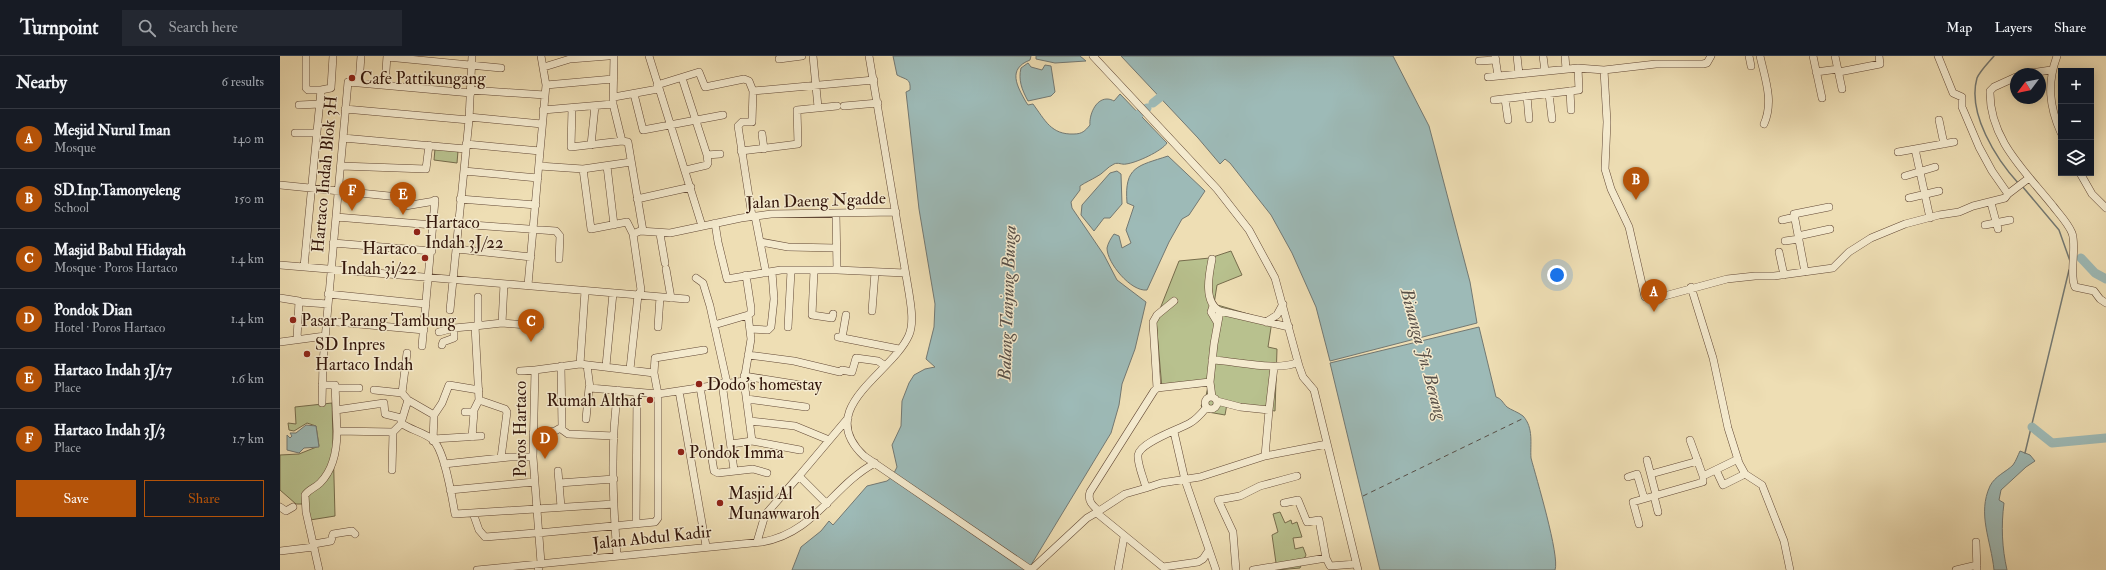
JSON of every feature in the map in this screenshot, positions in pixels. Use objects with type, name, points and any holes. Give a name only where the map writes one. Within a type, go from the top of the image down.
[{"type":"street","points":[[306,56],[306,88],[310,90],[331,88],[333,56]]},
{"type":"street","points":[[361,56],[359,83],[545,96]]},
{"type":"street","points":[[385,85],[387,56],[501,68]]},
{"type":"street","points":[[450,310],[469,118],[472,56]]},
{"type":"street","points":[[528,285],[546,85],[541,56]]},
{"type":"street","points":[[544,67],[570,58],[608,56]]},
{"type":"street","points":[[614,56],[614,101],[622,140]]},
{"type":"street","points":[[648,56],[657,87],[672,125],[702,226]]},
{"type":"street","points":[[779,59],[802,56]]},
{"type":"street","points":[[813,56],[818,107]]},
{"type":"street","points":[[757,542],[765,515],[799,476],[833,432],[858,396],[899,349],[909,335],[911,327],[911,304],[869,56]]},
{"type":"street","points":[[1093,56],[1146,115],[1217,189],[1249,230],[1275,278],[1303,377],[1314,390],[1357,567],[1330,566],[1326,558],[1318,520],[1307,522],[1298,500],[1284,503]]},
{"type":"street","points":[[1517,56],[1519,74]]},
{"type":"street","points":[[1543,56],[1545,72]]},
{"type":"street","points":[[1565,56],[1566,70]]},
{"type":"street","points":[[1488,77],[1578,68],[1604,70],[1656,64],[1703,64],[1707,62],[1711,56]]},
{"type":"street","points":[[1748,56],[1751,66]]},
{"type":"street","points":[[1760,56],[1769,100],[1769,108],[1764,124]]},
{"type":"street","points":[[1813,56],[1822,98]]},
{"type":"street","points":[[1835,56],[1842,89]]},
{"type":"street","points":[[1816,72],[1880,64],[1879,56]]},
{"type":"street","points":[[1938,56],[1953,93],[1962,97],[1962,107],[1979,147],[1992,171],[2009,193]]},
{"type":"street","points":[[2057,56],[2051,70],[2050,91],[2058,126]]},
{"type":"street","points":[[1479,61],[1495,58],[1498,76]]},
{"type":"street","points":[[1494,100],[1579,90],[1578,68]]},
{"type":"street","points":[[1604,70],[1608,122],[1605,169],[1611,189],[1629,226],[1645,298],[1657,298],[1691,287],[1745,276],[1784,275],[1835,268],[1849,252],[1871,238],[1905,224],[1959,212],[1973,206],[2005,198],[2027,179]]},
{"type":"street","points":[[2046,71],[2051,70]]},
{"type":"street","points":[[543,110],[596,106],[699,72],[705,87],[744,79],[749,81],[753,91],[752,122],[742,122],[738,124],[741,151],[753,216],[769,272],[774,299],[771,327],[768,330],[750,329]]},
{"type":"street","points":[[682,78],[707,155],[708,165],[686,170]]},
{"type":"street","points":[[546,85],[613,79]]},
{"type":"street","points":[[753,91],[815,84],[874,80]]},
{"type":"street","points":[[2010,80],[1992,88],[1990,91],[1991,109],[1995,124],[2009,152],[2027,179],[2059,213],[2072,234],[2075,287],[2094,291],[2102,301],[2106,303]]},
{"type":"street","name":"Hartaco Indah Blok 3H","points":[[322,403],[328,294],[348,82],[359,83]]},
{"type":"street","points":[[304,267],[321,90]]},
{"type":"street","points":[[1570,91],[1571,110]]},
{"type":"street","points":[[634,94],[643,130],[723,115]]},
{"type":"street","points":[[1549,94],[1552,119]]},
{"type":"street","points":[[1527,96],[1529,119]]},
{"type":"street","points":[[1505,99],[1508,120]]},
{"type":"street","points":[[741,151],[798,144],[797,110],[878,103]]},
{"type":"street","points":[[299,105],[320,104]]},
{"type":"street","points":[[591,145],[596,106]]},
{"type":"street","points":[[572,108],[570,145],[573,147],[622,140],[625,140],[628,144],[643,232]]},
{"type":"street","points":[[345,109],[542,124]]},
{"type":"street","points":[[1939,120],[1944,144]]},
{"type":"street","points":[[295,133],[317,133]]},
{"type":"street","points":[[762,134],[764,149]]},
{"type":"street","points":[[343,138],[429,145],[540,151]]},
{"type":"street","points":[[1898,152],[1954,142]]},
{"type":"street","points":[[340,166],[426,170],[429,145]]},
{"type":"street","points":[[1915,150],[1926,194],[1930,218]]},
{"type":"street","points":[[707,155],[720,154]]},
{"type":"street","points":[[539,166],[583,169],[631,162]]},
{"type":"street","points":[[607,166],[614,225]]},
{"type":"street","points":[[1905,176],[1935,167]]},
{"type":"street","points":[[583,169],[591,229],[629,223],[633,234],[641,290],[638,295],[630,369]]},
{"type":"street","points":[[464,171],[538,178]]},
{"type":"street","points":[[2082,176],[2092,194],[2106,208]]},
{"type":"street","points":[[280,180],[280,190]]},
{"type":"street","points":[[280,185],[401,200],[405,206],[435,201],[432,251],[428,277],[422,346]]},
{"type":"street","points":[[637,199],[691,187]]},
{"type":"street","points":[[1909,198],[1939,191]]},
{"type":"street","points":[[460,199],[536,205]]},
{"type":"street","points":[[1991,202],[1998,226]]},
{"type":"street","points":[[1805,272],[1794,214],[1828,207]]},
{"type":"street","name":"Jalan Daeng Ngadde","points":[[633,234],[635,232],[643,232],[660,234],[753,216],[896,212]]},
{"type":"street","points":[[836,213],[836,270]]},
{"type":"street","points":[[336,217],[433,225]]},
{"type":"street","points":[[1782,220],[1795,217]]},
{"type":"street","points":[[1985,225],[1998,226],[2010,220]]},
{"type":"street","points":[[715,223],[726,278],[769,272],[791,271],[836,270],[905,273]]},
{"type":"street","points":[[458,224],[558,232],[560,236],[559,258]]},
{"type":"street","points":[[1785,242],[1830,229]]},
{"type":"street","points":[[660,234],[673,298]]},
{"type":"street","points":[[333,242],[432,251]]},
{"type":"street","points":[[760,242],[788,246],[836,248]]},
{"type":"street","points":[[457,250],[531,257]]},
{"type":"street","points":[[1779,252],[1784,275]]},
{"type":"street","points":[[1212,259],[1209,287],[1213,306],[1211,312],[1217,322]]},
{"type":"street","points":[[280,265],[686,299]]},
{"type":"street","points":[[788,327],[791,271]]},
{"type":"street","points":[[814,271],[812,315],[832,318],[833,314]]},
{"type":"street","points":[[872,311],[875,272]]},
{"type":"street","points":[[714,324],[751,313],[746,275]]},
{"type":"street","points":[[696,278],[703,283],[714,324],[724,383],[734,470]]},
{"type":"street","points":[[502,323],[504,284]]},
{"type":"street","points":[[1691,287],[1711,351],[1728,428],[1738,459],[1745,474],[1762,485],[1784,541],[1790,570]]},
{"type":"street","points":[[585,291],[583,364],[589,388],[586,419]]},
{"type":"street","points":[[606,366],[613,293]]},
{"type":"street","points":[[328,294],[426,304]]},
{"type":"street","points":[[658,327],[660,297]]},
{"type":"street","points":[[280,298],[298,300],[300,302],[328,304]]},
{"type":"street","points":[[472,437],[474,412],[479,400],[477,326],[478,298]]},
{"type":"street","points":[[1174,301],[1157,315],[1154,322],[1157,388],[1090,492],[1089,498],[1092,506],[1099,511],[1098,514],[1162,568],[1198,562],[1203,559],[1209,550]]},
{"type":"street","points":[[297,339],[300,302]]},
{"type":"street","points":[[1266,322],[1277,315],[1283,304]]},
{"type":"street","points":[[1213,306],[1220,311],[1289,327]]},
{"type":"street","points":[[1146,488],[1139,453],[1161,436],[1174,432],[1199,417],[1206,408],[1214,409],[1217,405],[1210,382],[1217,322],[1220,311]]},
{"type":"street","points":[[748,315],[751,339],[744,378],[752,441]]},
{"type":"street","points":[[846,315],[840,337],[899,349]]},
{"type":"street","points":[[326,322],[424,330]]},
{"type":"street","points":[[439,332],[454,328],[502,323],[540,326]]},
{"type":"street","points":[[442,345],[443,342],[455,337],[454,328]]},
{"type":"street","points":[[280,342],[325,336]]},
{"type":"street","points":[[472,513],[479,530],[485,537],[653,523],[658,518],[658,394],[654,373],[655,358],[704,350]]},
{"type":"street","points":[[402,393],[407,353]]},
{"type":"street","points":[[748,355],[794,361],[840,372],[842,370],[852,372],[856,358],[878,361],[884,365]]},
{"type":"street","points":[[1212,360],[1274,367],[1289,366],[1298,362]]},
{"type":"street","name":"Poros Hartaco","points":[[539,567],[533,457],[535,370],[583,364],[654,373]]},
{"type":"street","points":[[561,366],[564,420],[561,429]]},
{"type":"street","points":[[1265,456],[1274,367]]},
{"type":"street","points":[[520,371],[535,370]]},
{"type":"street","points":[[589,388],[658,394],[724,383],[744,378],[807,386]]},
{"type":"street","points":[[1157,388],[1210,382]]},
{"type":"street","points":[[319,570],[306,512],[305,496],[321,482],[333,463],[337,452],[335,385],[322,385]]},
{"type":"street","points":[[479,390],[449,385],[442,403],[434,415],[433,440],[444,464],[455,514],[614,504]]},
{"type":"street","points":[[700,387],[715,472],[759,470],[767,473]]},
{"type":"street","points":[[335,388],[359,388]]},
{"type":"street","points":[[374,390],[402,393],[408,400],[434,415]]},
{"type":"street","points":[[617,556],[614,504],[614,436],[618,390]]},
{"type":"street","points":[[679,391],[706,546]]},
{"type":"street","points":[[636,524],[637,393]]},
{"type":"street","points":[[747,399],[806,407]]},
{"type":"street","points":[[1214,399],[1240,407],[1269,410]]},
{"type":"street","points":[[392,470],[393,432],[401,421],[408,400]]},
{"type":"street","points":[[479,400],[506,410],[501,458]]},
{"type":"street","points":[[336,410],[384,403],[385,414],[401,421],[433,440],[481,436]]},
{"type":"street","points":[[849,410],[848,418],[853,441],[864,456],[1030,569],[1087,518],[1125,494],[1161,483],[1185,480],[1265,456],[1326,444]]},
{"type":"street","points":[[465,412],[474,412]]},
{"type":"street","points":[[833,432],[848,418]]},
{"type":"street","points":[[750,421],[795,426],[827,439]]},
{"type":"street","points":[[533,433],[561,429]]},
{"type":"street","points":[[561,429],[568,434],[614,436]]},
{"type":"street","points":[[337,431],[393,432]]},
{"type":"street","points":[[1174,432],[1185,480],[1216,570]]},
{"type":"street","points":[[1639,524],[1632,502],[1703,482],[1703,476],[1690,440]]},
{"type":"street","points":[[731,444],[752,441],[800,450]]},
{"type":"street","points":[[444,464],[501,458],[533,457]]},
{"type":"street","points":[[1703,476],[1738,459]]},
{"type":"street","points":[[1647,460],[1658,512]]},
{"type":"street","points":[[1651,474],[1698,461]]},
{"type":"street","name":"Jalan Abdul Kadir","points":[[477,570],[539,567],[617,556],[757,542],[782,538],[794,531],[827,504],[859,474],[875,463]]},
{"type":"street","points":[[1716,470],[1723,485],[1745,474]]},
{"type":"street","points":[[558,471],[561,507]]},
{"type":"street","points":[[1628,477],[1637,474],[1644,498]]},
{"type":"street","points":[[799,476],[827,504]]},
{"type":"street","points":[[1236,570],[1233,532],[1218,500],[1243,495],[1260,486],[1297,476]]},
{"type":"street","points":[[559,483],[614,479]]},
{"type":"street","points":[[450,490],[534,482]]},
{"type":"street","points":[[280,507],[286,511],[293,507]]},
{"type":"street","points":[[280,551],[314,546],[331,540],[333,534],[352,531],[355,534]]},
{"type":"street","points":[[1118,570],[1124,537]]},
{"type":"street","points":[[1956,570],[1977,567],[1976,542]]},
{"type":"street","points":[[1253,570],[1292,567],[1326,558]]},
{"type":"green space","points":[[435,149],[458,151],[457,163],[434,160]]},
{"type":"green space","points":[[1231,251],[1242,275],[1217,285],[1214,304],[1272,321],[1268,347],[1277,349],[1275,411],[1227,404],[1225,415],[1208,412],[1201,406],[1206,396],[1208,386],[1162,389],[1156,319],[1179,261],[1210,258]]},
{"type":"green space","points":[[332,403],[335,516],[310,520],[303,504],[296,504],[280,490],[280,455],[299,454],[319,446],[316,426],[307,423],[294,431],[289,430],[288,423],[296,424],[295,407]]},
{"type":"green space","points":[[1280,512],[1285,523],[1291,520],[1292,524],[1297,522],[1302,537],[1293,538],[1295,549],[1303,547],[1306,555],[1300,568],[1277,570],[1272,535],[1278,532],[1273,514]]},
{"type":"water","points":[[893,56],[1031,56],[1030,60],[1018,68],[1016,73],[1017,84],[1028,105],[1033,104],[1045,121],[1054,129],[1066,134],[1077,134],[1083,132],[1090,125],[1092,113],[1096,105],[1103,100],[1108,99],[1114,101],[1120,94],[1167,143],[1160,150],[1142,159],[1130,163],[1116,163],[1112,165],[1098,176],[1080,186],[1080,190],[1071,202],[1072,208],[1104,255],[1117,280],[1146,302],[1135,349],[1122,384],[1119,405],[1111,433],[1031,565],[1025,570],[792,570],[801,547],[821,531],[829,521],[833,525],[867,486],[887,481],[892,477],[897,467],[892,445],[901,426],[902,401],[909,383],[914,375],[925,369],[935,367],[926,359],[934,327],[935,304],[919,209],[906,92],[910,90],[910,83],[897,75]]},
{"type":"water","points":[[1036,56],[1080,56],[1086,61],[1055,63],[1036,59]]},
{"type":"water","points":[[1121,56],[1393,56],[1429,126],[1470,282],[1477,323],[1330,361],[1316,307],[1292,253],[1271,215],[1230,163],[1225,159],[1220,164],[1198,138]]},
{"type":"water","points":[[1028,63],[1031,67],[1042,70],[1045,65],[1051,66],[1055,92],[1051,96],[1028,101],[1022,89],[1020,77],[1021,68]]},
{"type":"water","points":[[1168,156],[1205,191],[1189,215],[1182,219],[1169,242],[1147,290],[1141,289],[1127,282],[1115,268],[1108,254],[1107,248],[1114,234],[1119,236],[1122,248],[1131,243],[1126,230],[1134,206],[1127,203],[1128,181],[1131,175],[1135,169],[1149,162]]},
{"type":"water","points":[[1117,171],[1121,174],[1122,204],[1110,218],[1104,218],[1094,231],[1081,215],[1082,205],[1110,173]]},
{"type":"water","name":"Binanga Jn. Berang","points":[[1479,327],[1496,397],[1507,407],[1523,416],[1529,426],[1531,436],[1531,458],[1551,533],[1556,562],[1555,570],[1380,570],[1330,363]]},
{"type":"water","points":[[306,425],[316,426],[319,447],[304,448],[299,453],[287,450],[287,435],[290,438],[292,436],[290,433],[296,433]]},
{"type":"water","points":[[2020,451],[2030,455],[2035,461],[2026,467],[2001,490],[1999,500],[2004,503],[2002,537],[2007,570],[1994,570],[1986,527],[1986,496],[1992,483],[2013,465]]},
{"type":"waterway","points":[[1994,56],[1977,78],[1975,92],[1976,106],[1980,120],[1993,149],[2001,162],[2019,184]]},
{"type":"waterway","points":[[1153,103],[1168,91]]},
{"type":"waterway","name":"Balang Tanjung Bunga","points":[[1129,121],[1147,108]]},
{"type":"waterway","points":[[2022,186],[2059,230],[2070,261]]},
{"type":"waterway","points":[[2081,258],[2095,273],[2106,279]]},
{"type":"waterway","points":[[2025,453],[2069,270]]},
{"type":"waterway","points":[[2032,427],[2052,443],[2106,438]]},
{"type":"ferry route","points":[[1363,496],[1524,418]]},
{"type":"place","name":"Cafe Pattikungang","points":[[352,78]]},
{"type":"place","name":"SD.Inp.Tamonyeleng","points":[[1636,200]]},
{"type":"place","name":"Hartaco Indah 3J/3","points":[[352,211]]},
{"type":"place","name":"Hartaco Indah 3J/17","points":[[403,215]]},
{"type":"place","name":"Hartaco Indah 3J/22","points":[[417,232]]},
{"type":"place","name":"Hartaco Indah 3i/22","points":[[425,258]]},
{"type":"place","name":"Mesjid Nurul Iman","points":[[1654,312]]},
{"type":"place","name":"Pasar Parang Tambung","points":[[293,320]]},
{"type":"place","name":"Masjid Babul Hidayah","points":[[531,342]]},
{"type":"place","name":"SD Inpres Hartaco Indah","points":[[307,354]]},
{"type":"place","name":"Dodo's homestay","points":[[699,384]]},
{"type":"place","name":"Rumah Althaf","points":[[650,400]]},
{"type":"place","name":"Pondok Imma","points":[[681,452]]},
{"type":"place","name":"Pondok Dian","points":[[545,459]]},
{"type":"place","name":"Masjid Al Munawwaroh","points":[[720,503]]}]
